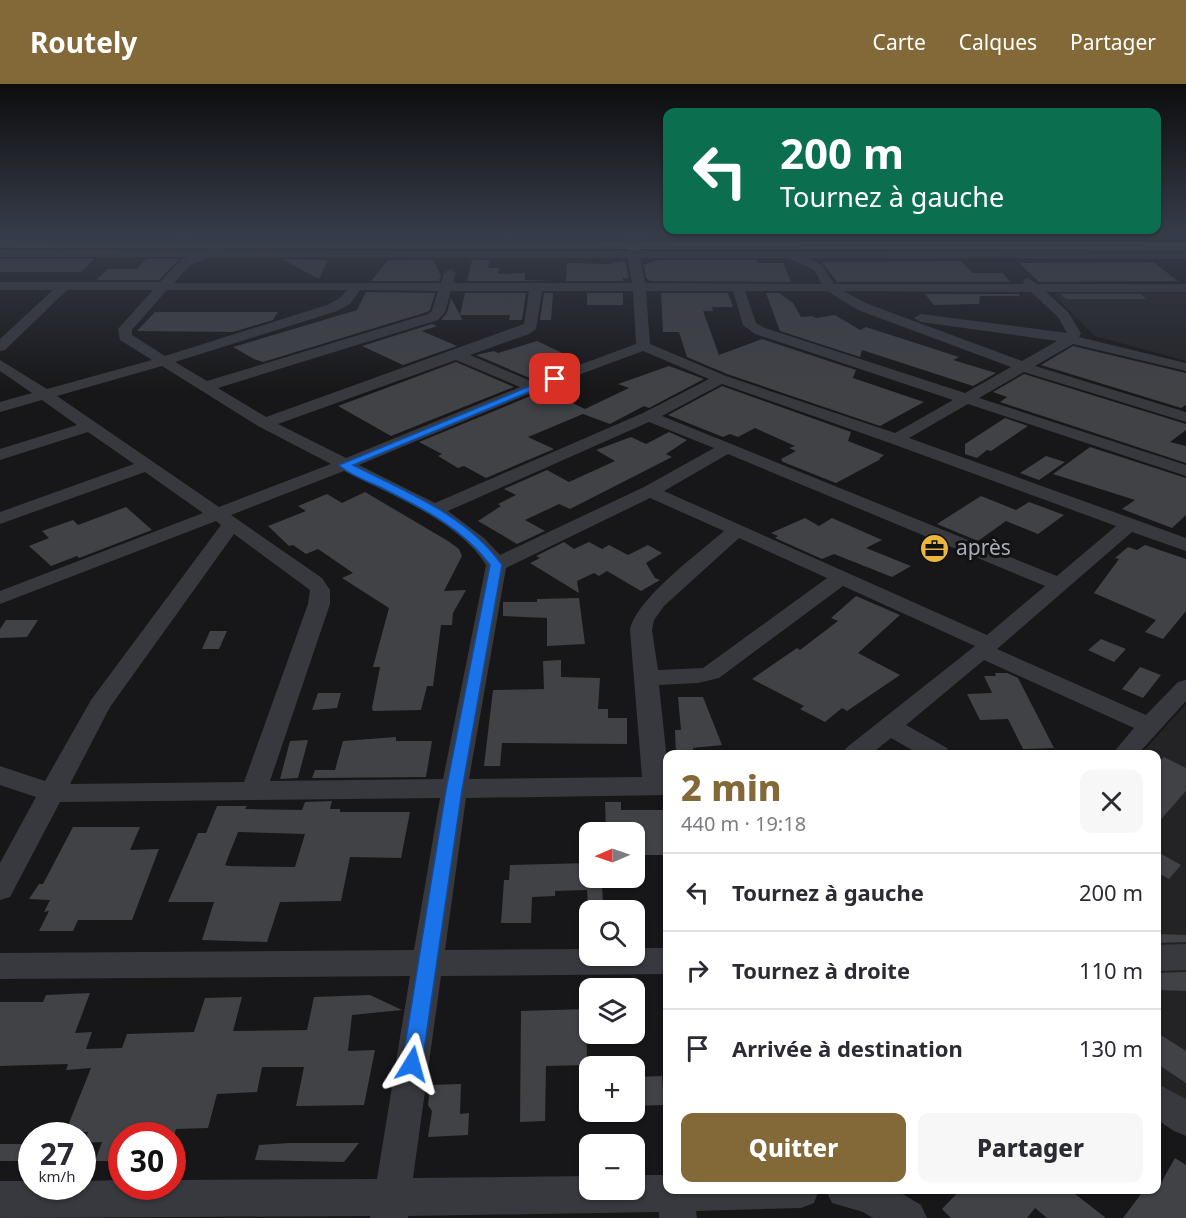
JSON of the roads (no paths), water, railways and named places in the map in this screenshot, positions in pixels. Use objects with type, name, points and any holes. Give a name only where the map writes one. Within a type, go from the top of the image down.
[{"type":"street","points":[[0,286],[1186,288]]},
{"type":"street","points":[[0,347],[64,286]]},
{"type":"street","points":[[164,286],[123,332],[125,337],[264,423],[434,510],[480,546],[496,565]]},
{"type":"street","points":[[205,387],[430,319],[437,314],[445,286]]},
{"type":"street","points":[[264,423],[528,329],[531,326],[536,286]]},
{"type":"street","points":[[0,407],[163,361],[332,308],[345,301],[357,287]]},
{"type":"street","points":[[639,287],[644,346]]},
{"type":"street","points":[[896,439],[1071,339],[1074,333],[1073,328],[1034,287]]},
{"type":"street","points":[[738,288],[750,325],[760,332],[1186,471]]},
{"type":"street","points":[[831,288],[845,299],[863,307],[1021,366],[1186,417]]},
{"type":"street","points":[[863,307],[963,325],[1071,339],[1186,367]]},
{"type":"street","points":[[0,598],[224,519],[344,465],[534,387],[644,346],[721,379],[896,439],[1186,545]]},
{"type":"street","points":[[456,356],[534,387]]},
{"type":"street","points":[[0,364],[315,582],[320,590],[319,604],[253,792]]},
{"type":"street","points":[[434,510],[649,416],[721,379]]},
{"type":"street","points":[[649,416],[1059,584]]},
{"type":"street","points":[[0,455],[89,426]]},
{"type":"street","points":[[496,565],[650,491],[727,448]]},
{"type":"street","points":[[0,518],[146,466]]},
{"type":"street","points":[[650,491],[841,578],[1150,726]]},
{"type":"street","points":[[0,889],[107,691],[224,519]]},
{"type":"street","points":[[860,750],[1129,525]]},
{"type":"street","points":[[0,775],[53,793],[662,786],[641,630],[643,619],[657,602],[737,530]]},
{"type":"street","points":[[391,1208],[426,963],[454,790],[496,565]]},
{"type":"street","points":[[647,678],[698,676],[711,673],[841,578]]},
{"type":"street","points":[[1128,750],[1186,687]]},
{"type":"street","points":[[890,727],[931,750]]},
{"type":"street","points":[[1161,958],[1186,957]]},
{"type":"street","points":[[0,966],[663,961]]},
{"type":"street","points":[[1161,1102],[1186,1119]]},
{"type":"street","points":[[0,1200],[115,1208],[391,1208],[677,1205],[768,1194]]},
{"type":"street","points":[[865,1194],[908,1218]]},
{"type":"place","name":"après","points":[[935,548]]}]
